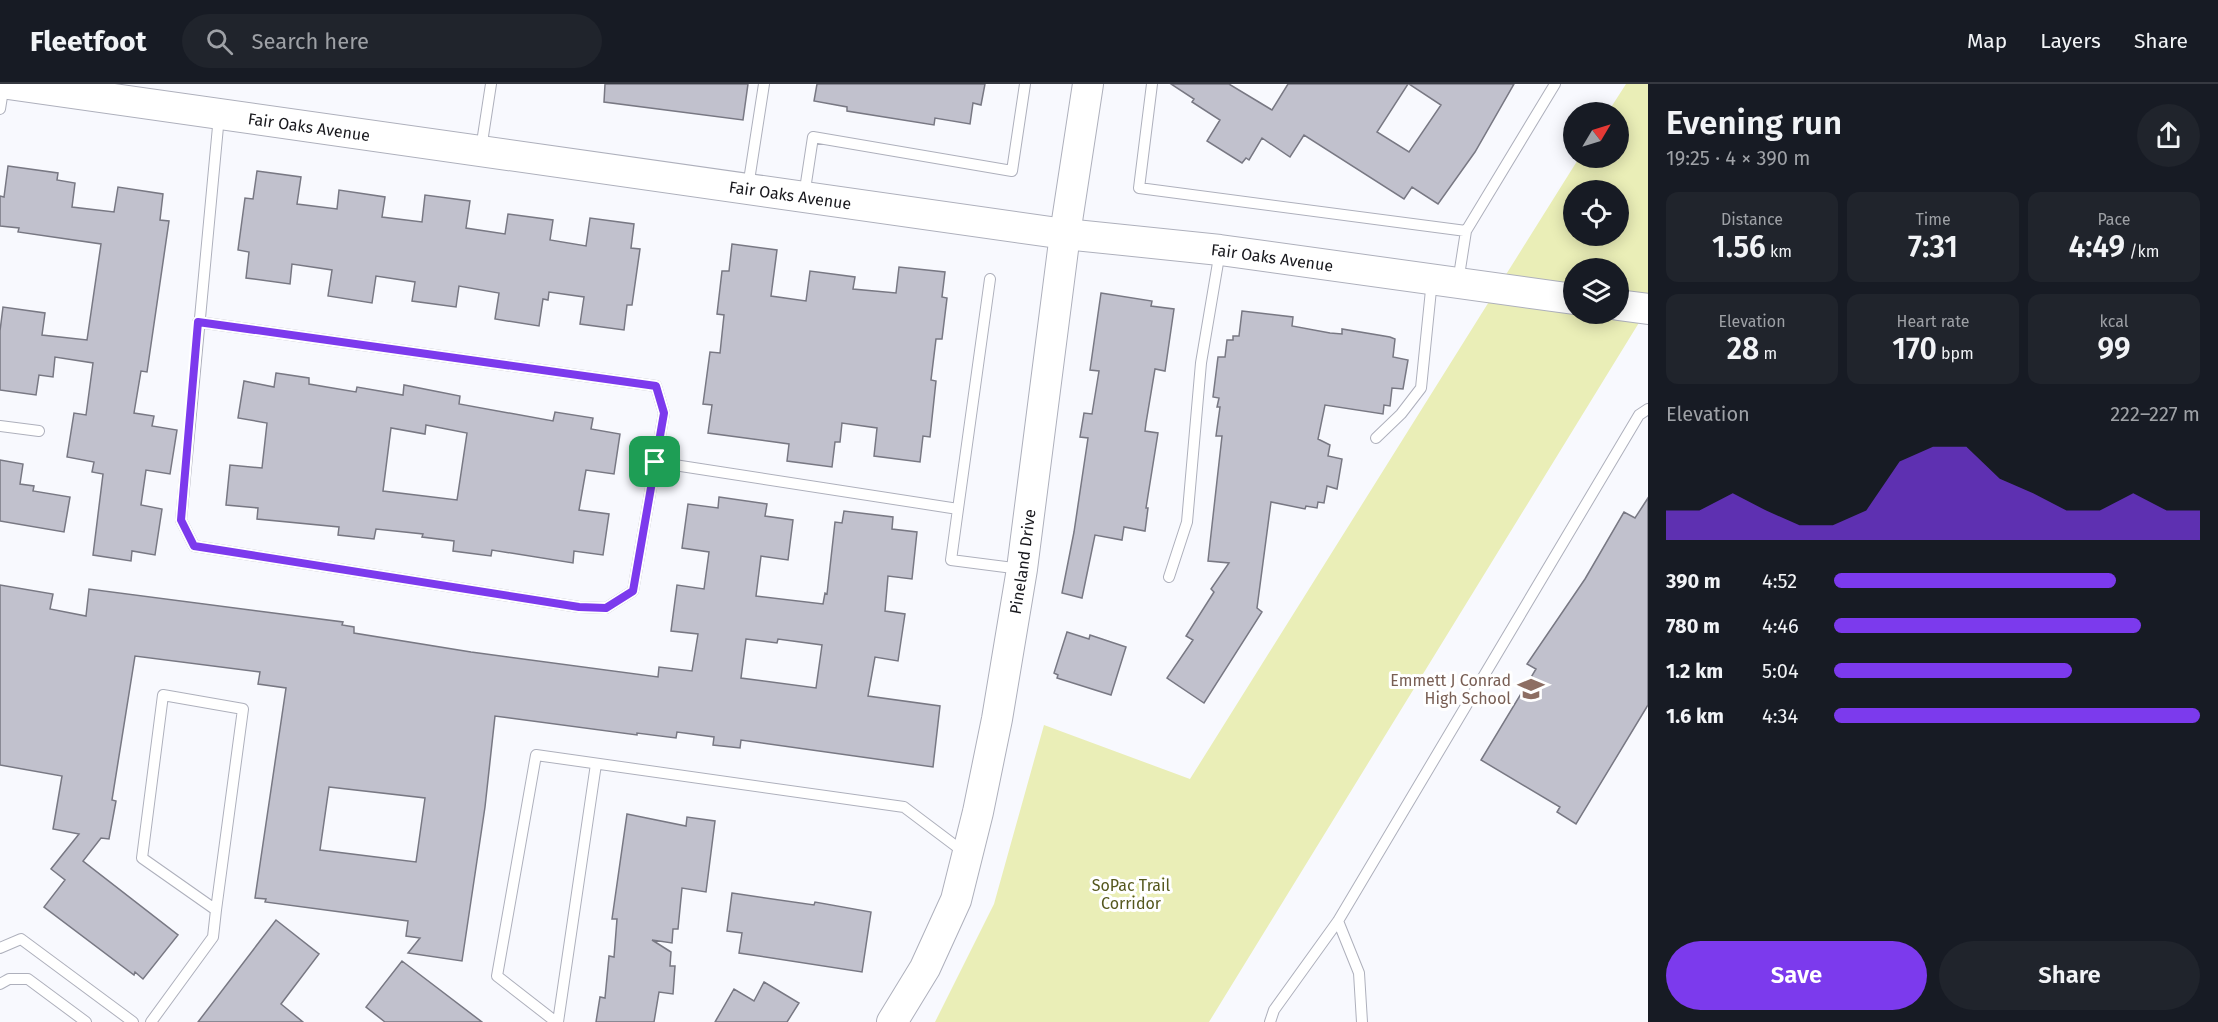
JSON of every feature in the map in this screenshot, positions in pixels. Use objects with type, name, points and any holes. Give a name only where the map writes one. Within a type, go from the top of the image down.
[{"type":"main road","name":"Fair Oaks Avenue","points":[[6,84],[1065,234],[1220,250],[1563,297]]},
{"type":"main road","name":"Pineland Drive","points":[[892,1022],[925,968],[956,900],[997,719],[1022,569],[1065,234],[1088,84]]},
{"type":"main road","points":[[1629,306],[1648,309]]},
{"type":"lane","points":[[0,109],[6,84]]},
{"type":"lane","points":[[481,150],[491,84]]},
{"type":"lane","points":[[748,188],[764,84]]},
{"type":"lane","points":[[804,196],[813,137],[1012,171],[1024,84]]},
{"type":"lane","points":[[1152,84],[1138,188],[1466,231]]},
{"type":"lane","points":[[1376,438],[1401,414],[1422,388],[1459,283],[1466,231],[1555,84]]},
{"type":"lane","points":[[198,322],[656,386],[664,413],[633,591],[606,608],[579,607],[194,546],[181,520],[198,322],[220,113]]},
{"type":"lane","points":[[1168,577],[1187,522],[1201,363],[1220,250]]},
{"type":"lane","points":[[990,279],[951,560],[1022,569]]},
{"type":"lane","points":[[1270,1022],[1274,1010],[1338,921],[1639,416],[1648,409]]},
{"type":"lane","points":[[0,426],[39,431]]},
{"type":"lane","points":[[655,462],[958,508]]},
{"type":"lane","points":[[151,1022],[213,937],[243,709],[163,695],[142,858],[216,910]]},
{"type":"lane","points":[[596,764],[557,1022],[497,976],[536,756],[596,764],[904,807],[968,855]]},
{"type":"lane","points":[[1338,921],[1359,973],[1362,1022]]},
{"type":"lane","points":[[0,948],[21,939],[133,1022]]},
{"type":"lane","points":[[0,984],[9,979],[28,979],[86,1022]]},
{"type":"green space","name":"SoPac Trail Corridor","points":[[1626,84],[1648,84],[1648,308],[1209,1022],[935,1022],[994,904],[1044,725],[1190,779],[1563,184],[1563,246],[1629,246],[1629,180],[1565,180],[1573,168],[1629,168],[1629,102],[1614,102]]},
{"type":"building","points":[[605,84],[748,84],[743,120],[604,102]]},
{"type":"building","points":[[817,84],[985,84],[981,105],[973,103],[970,124],[935,118],[934,125],[847,111],[847,107],[814,101]]},
{"type":"building","points":[[1171,84],[1229,84],[1272,110],[1288,84],[1408,84],[1377,132],[1409,152],[1441,105],[1409,84],[1514,84],[1475,152],[1438,204],[1412,187],[1404,199],[1304,135],[1290,157],[1262,138],[1249,160],[1246,158],[1242,163],[1207,141],[1220,120],[1192,102],[1194,99]]},
{"type":"building","points":[[8,166],[58,173],[57,180],[75,183],[72,207],[114,212],[118,187],[163,194],[160,220],[169,221],[147,372],[141,371],[134,413],[154,416],[152,426],[177,430],[170,474],[146,470],[141,505],[162,509],[155,555],[132,551],[131,561],[93,555],[103,474],[92,472],[94,462],[67,457],[74,413],[86,415],[93,363],[55,357],[53,377],[39,375],[36,395],[0,390],[0,331],[3,307],[45,313],[42,335],[87,340],[101,244],[18,232],[19,228],[0,226],[0,196],[4,197]]},
{"type":"building","points":[[257,171],[301,177],[297,204],[337,209],[339,190],[385,197],[382,217],[422,222],[425,195],[470,201],[466,228],[505,234],[508,214],[553,220],[550,240],[586,246],[590,218],[634,224],[631,248],[640,249],[632,305],[627,305],[624,330],[580,324],[584,297],[549,292],[548,300],[543,299],[539,326],[495,319],[499,293],[459,286],[456,307],[412,301],[415,282],[376,276],[372,303],[328,296],[332,270],[292,264],[290,284],[246,278],[249,252],[238,250],[245,198],[253,199]]},
{"type":"building","points":[[732,244],[777,250],[771,296],[806,301],[810,271],[855,277],[853,289],[896,293],[899,267],[945,272],[942,297],[947,298],[942,339],[936,339],[931,380],[936,381],[930,437],[923,436],[920,462],[874,456],[877,428],[842,423],[840,442],[835,442],[832,467],[787,461],[789,444],[708,433],[712,405],[703,404],[710,352],[720,353],[724,315],[717,314],[722,271],[729,271]]},
{"type":"building","points":[[1101,293],[1152,301],[1151,306],[1174,309],[1165,371],[1155,369],[1146,423],[1145,431],[1158,433],[1146,508],[1148,508],[1145,531],[1124,527],[1122,540],[1095,535],[1082,598],[1062,593],[1088,438],[1080,437],[1084,413],[1092,414],[1099,371],[1090,370]]},
{"type":"building","points":[[1242,311],[1293,317],[1292,326],[1330,333],[1342,334],[1342,329],[1390,337],[1395,339],[1393,357],[1408,360],[1403,389],[1392,388],[1390,406],[1384,405],[1383,414],[1325,405],[1318,439],[1330,445],[1328,456],[1342,459],[1337,489],[1327,486],[1324,503],[1318,502],[1317,508],[1306,506],[1305,509],[1271,502],[1257,608],[1262,612],[1204,703],[1167,678],[1193,640],[1186,636],[1214,592],[1211,589],[1229,563],[1208,561],[1222,436],[1216,436],[1220,407],[1217,407],[1219,398],[1213,397],[1218,357],[1225,357],[1227,340],[1233,340],[1233,336],[1239,336]]},
{"type":"building","points":[[276,373],[309,378],[309,384],[356,392],[357,387],[403,395],[404,385],[460,396],[459,404],[553,421],[555,412],[593,418],[591,429],[620,434],[614,474],[586,470],[579,510],[609,514],[603,555],[574,551],[573,563],[492,550],[491,556],[453,551],[454,541],[422,537],[423,534],[376,529],[374,539],[338,535],[339,527],[257,519],[258,508],[226,505],[230,465],[262,468],[267,423],[238,418],[244,381],[274,387]],"holes":[[[426,425],[467,433],[457,500],[383,491],[391,428],[425,434]]]},
{"type":"building","points":[[0,460],[23,464],[20,484],[34,486],[33,491],[70,497],[64,532],[0,521]]},
{"type":"building","points":[[719,497],[767,504],[765,516],[793,520],[788,560],[761,556],[756,596],[823,604],[825,593],[827,594],[835,522],[842,523],[844,511],[893,517],[892,529],[917,532],[912,579],[888,576],[885,611],[905,614],[898,661],[875,657],[868,696],[940,706],[933,767],[741,740],[740,748],[713,745],[714,737],[677,732],[676,738],[637,733],[637,735],[495,716],[485,807],[462,961],[408,953],[420,938],[406,936],[408,921],[265,902],[266,899],[255,898],[286,688],[258,684],[260,672],[135,656],[112,800],[116,801],[109,839],[101,838],[83,861],[178,935],[143,979],[135,972],[134,975],[44,907],[65,880],[51,869],[79,834],[53,829],[62,776],[0,765],[0,585],[53,594],[50,609],[86,616],[89,589],[343,622],[342,625],[354,627],[354,633],[471,652],[658,677],[659,667],[692,671],[698,634],[671,631],[677,585],[704,589],[709,552],[682,548],[688,504],[718,508]],"holes":[[[746,639],[777,643],[778,639],[822,645],[816,688],[741,678]],[[329,787],[425,798],[416,862],[320,850]]]},
{"type":"building","points":[[1648,498],[1648,705],[1576,824],[1557,812],[1560,807],[1481,760],[1536,669],[1527,664],[1585,579],[1624,512],[1635,518]]},
{"type":"building","points":[[1067,632],[1089,639],[1090,635],[1126,647],[1111,695],[1057,678],[1058,675],[1054,673]]},
{"type":"building","points":[[627,814],[686,826],[687,817],[715,821],[706,892],[682,888],[678,929],[673,929],[672,943],[652,940],[671,952],[670,966],[675,966],[673,994],[659,992],[654,1022],[596,1022],[600,997],[605,998],[609,956],[614,957],[617,919],[612,919]]},
{"type":"building","points":[[732,893],[814,905],[815,902],[871,912],[862,972],[739,953],[742,933],[727,931]]},
{"type":"building","points":[[276,920],[319,954],[281,1004],[303,1022],[198,1022]]},
{"type":"building","points":[[402,961],[482,1022],[385,1022],[366,1007]]},
{"type":"building","points":[[764,982],[799,1003],[787,1022],[715,1022],[734,989],[754,1001]]},
{"type":"place","name":"Emmett J Conrad High School","points":[[1531,689]]},
{"type":"route","points":[[198,322],[656,386],[664,413],[655,462],[633,591],[606,608],[579,607],[194,546],[181,520],[198,322]]}]
